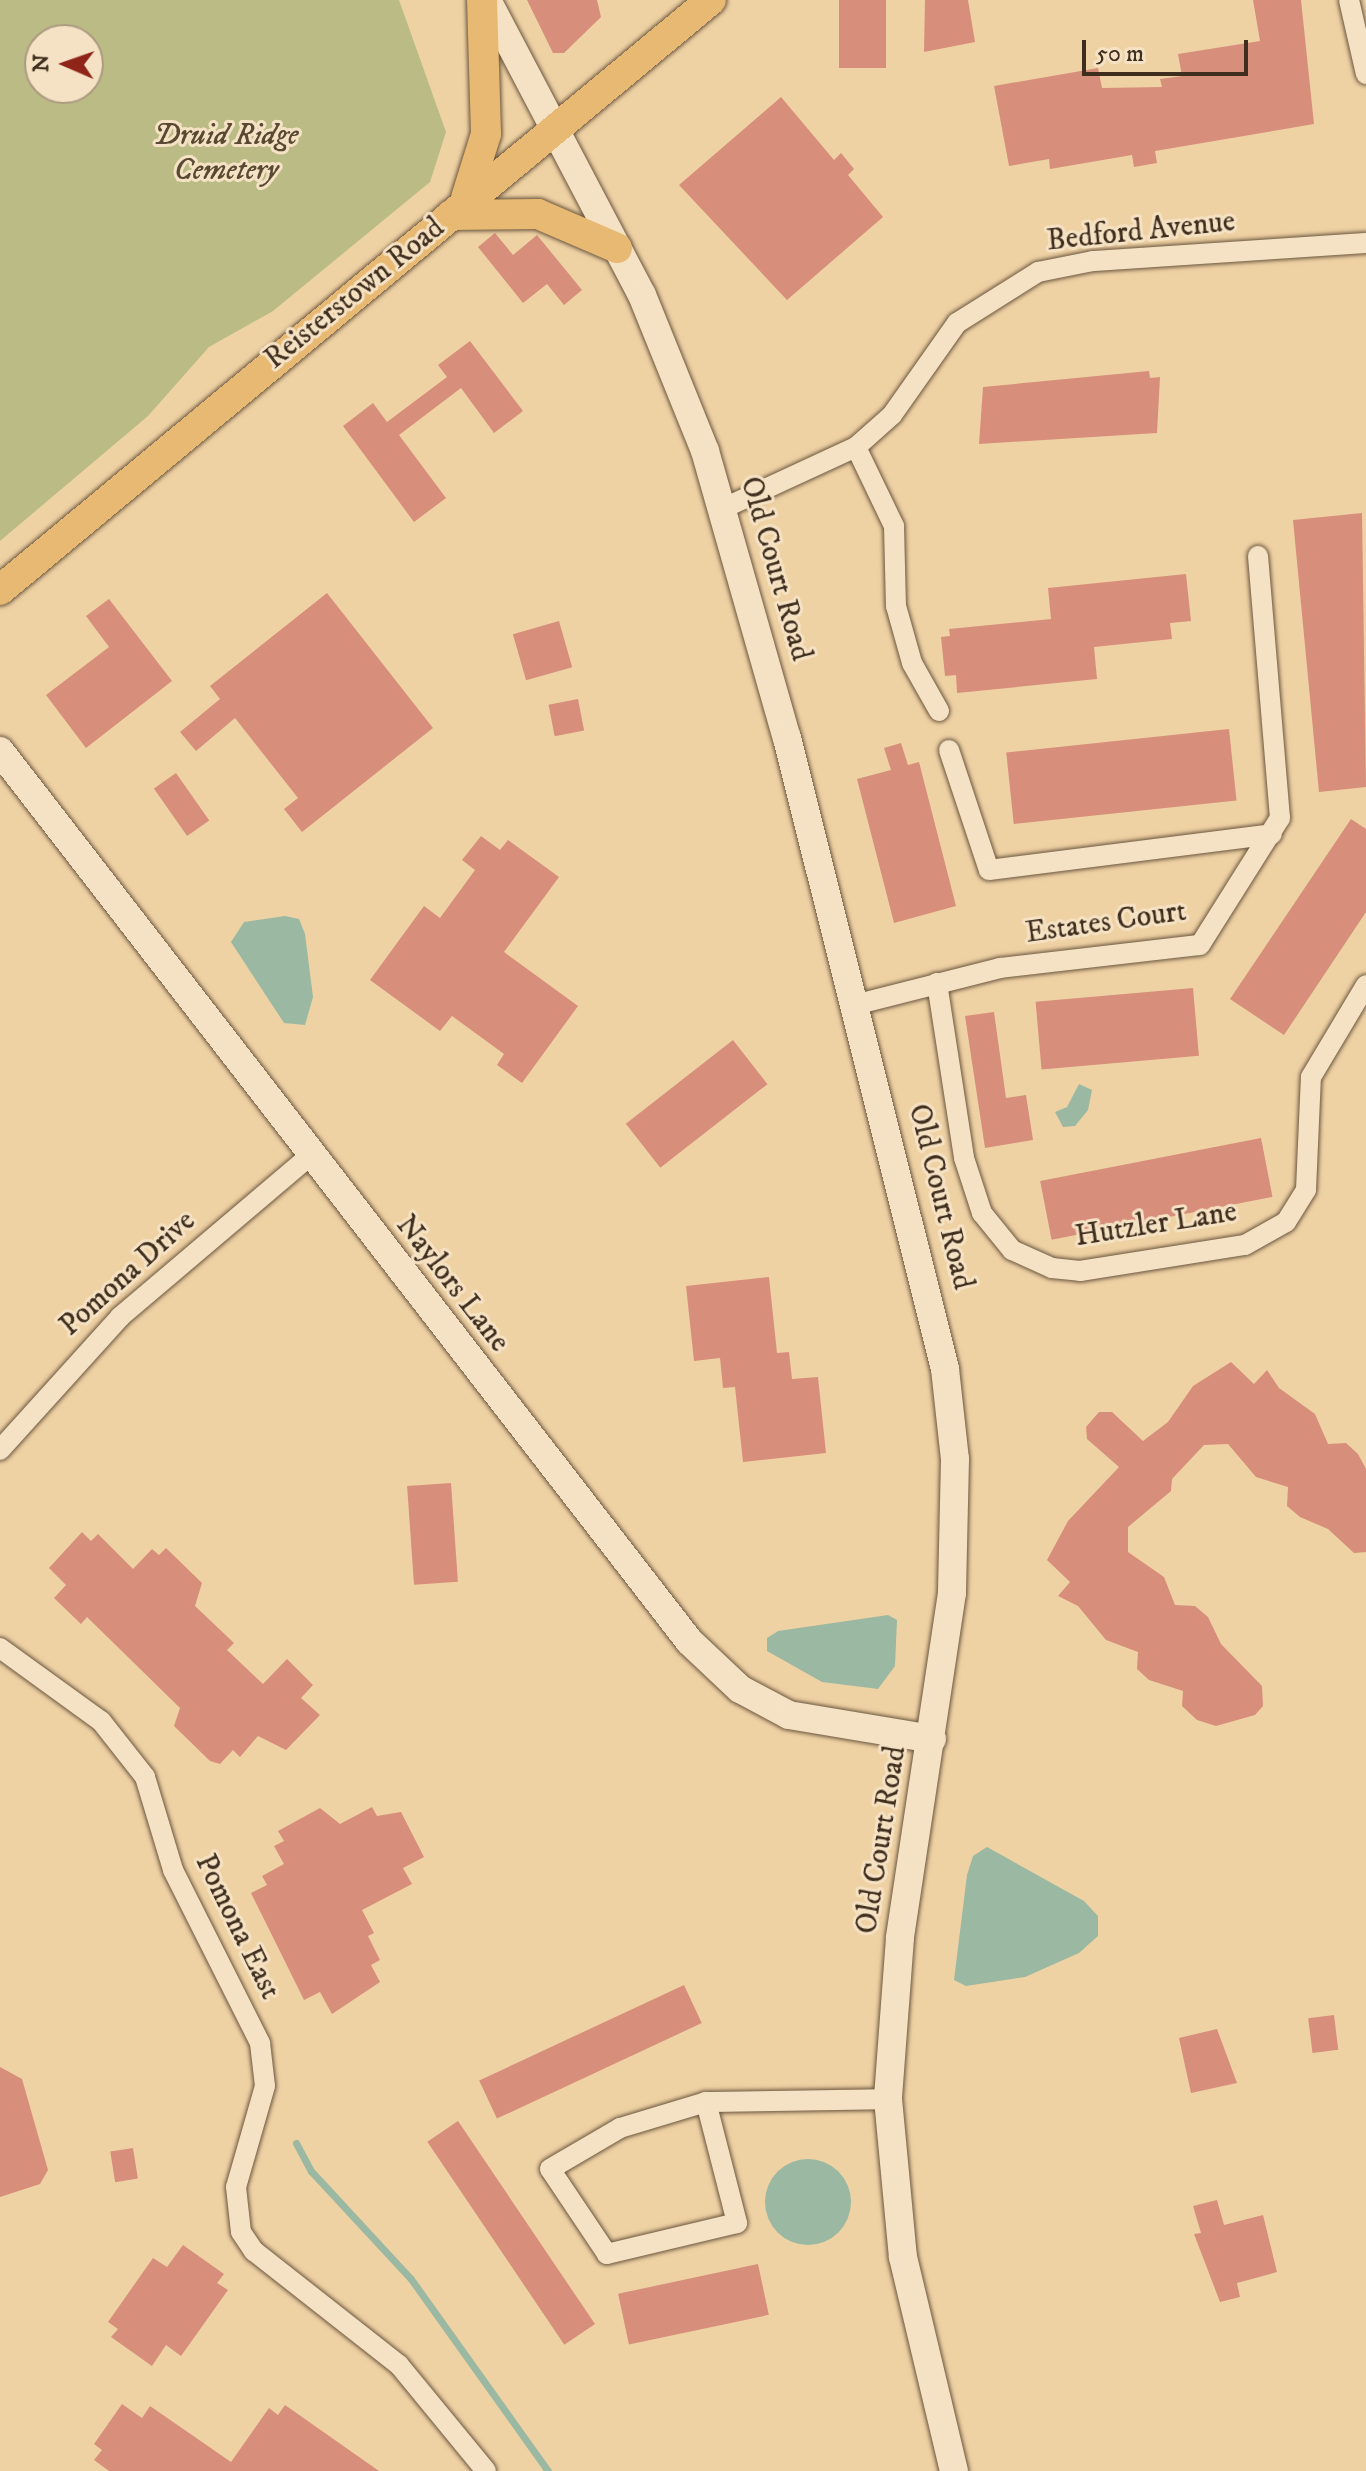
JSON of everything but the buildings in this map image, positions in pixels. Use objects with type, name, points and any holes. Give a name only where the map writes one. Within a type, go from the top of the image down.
[{"type":"main road","name":"Old Court Road","points":[[484,0],[617,248],[662,340],[724,508],[925,1267],[951,1406],[957,1529],[932,1739],[892,2008],[888,2099],[903,2257],[954,2471]]},
{"type":"main road","points":[[484,0],[485,141],[456,212],[538,214],[617,248]]},
{"type":"main road","name":"Reisterstown Road","points":[[0,590],[711,0]]},
{"type":"main road","name":"Naylors Lane","points":[[0,751],[646,1589],[719,1671],[789,1715],[932,1739]]},
{"type":"street","points":[[1349,0],[1366,74]]},
{"type":"street","name":"Bedford Avenue","points":[[724,508],[856,447],[892,415],[957,323],[1038,272],[1093,261],[1366,243]]},
{"type":"street","points":[[856,447],[899,546],[896,606],[912,663],[939,711]]},
{"type":"street","name":"Estates Court","points":[[854,1005],[1000,968],[1200,945],[1280,818],[1258,556]]},
{"type":"street","points":[[949,750],[989,870],[1272,834]]},
{"type":"street","name":"Hutzler Lane","points":[[937,983],[964,1158],[982,1213],[997,1236],[1034,1263],[1080,1271],[1245,1245],[1286,1222],[1306,1190],[1311,1077],[1366,985]]},
{"type":"street","name":"Pomona Drive","points":[[0,1450],[120,1317],[310,1156]]},
{"type":"street","name":"Pomona East","points":[[0,1648],[101,1721],[145,1777],[173,1870],[260,2043],[265,2086],[234,2209],[254,2251],[399,2365],[486,2471]]},
{"type":"street","points":[[706,2102],[737,2223],[607,2254],[550,2169],[620,2128],[706,2102],[888,2099]]},
{"type":"green space","name":"Druid Ridge Cemetery","points":[[0,0],[399,0],[446,132],[430,182],[273,311],[209,347],[148,416],[0,541]]},
{"type":"shaded area","points":[[285,916],[299,919],[305,934],[313,997],[305,1025],[284,1023],[231,942],[244,922]]},
{"type":"shaded area","points":[[1079,1084],[1092,1090],[1088,1110],[1075,1126],[1063,1127],[1055,1112],[1067,1107]]},
{"type":"shaded area","points":[[888,1615],[897,1620],[895,1666],[878,1689],[822,1682],[767,1651],[767,1638],[778,1631]]},
{"type":"shaded area","points":[[987,1847],[1084,1901],[1098,1916],[1098,1936],[1079,1953],[1025,1977],[966,1986],[954,1980],[967,1875],[973,1856]]},
{"type":"shaded area","points":[[808,2159],[825,2162],[839,2171],[848,2185],[851,2202],[848,2219],[839,2233],[825,2242],[808,2245],[791,2242],[777,2233],[768,2219],[765,2202],[768,2185],[777,2171],[791,2162]]},
{"type":"waterway","points":[[296,2143],[311,2171],[411,2279],[548,2471]]}]
